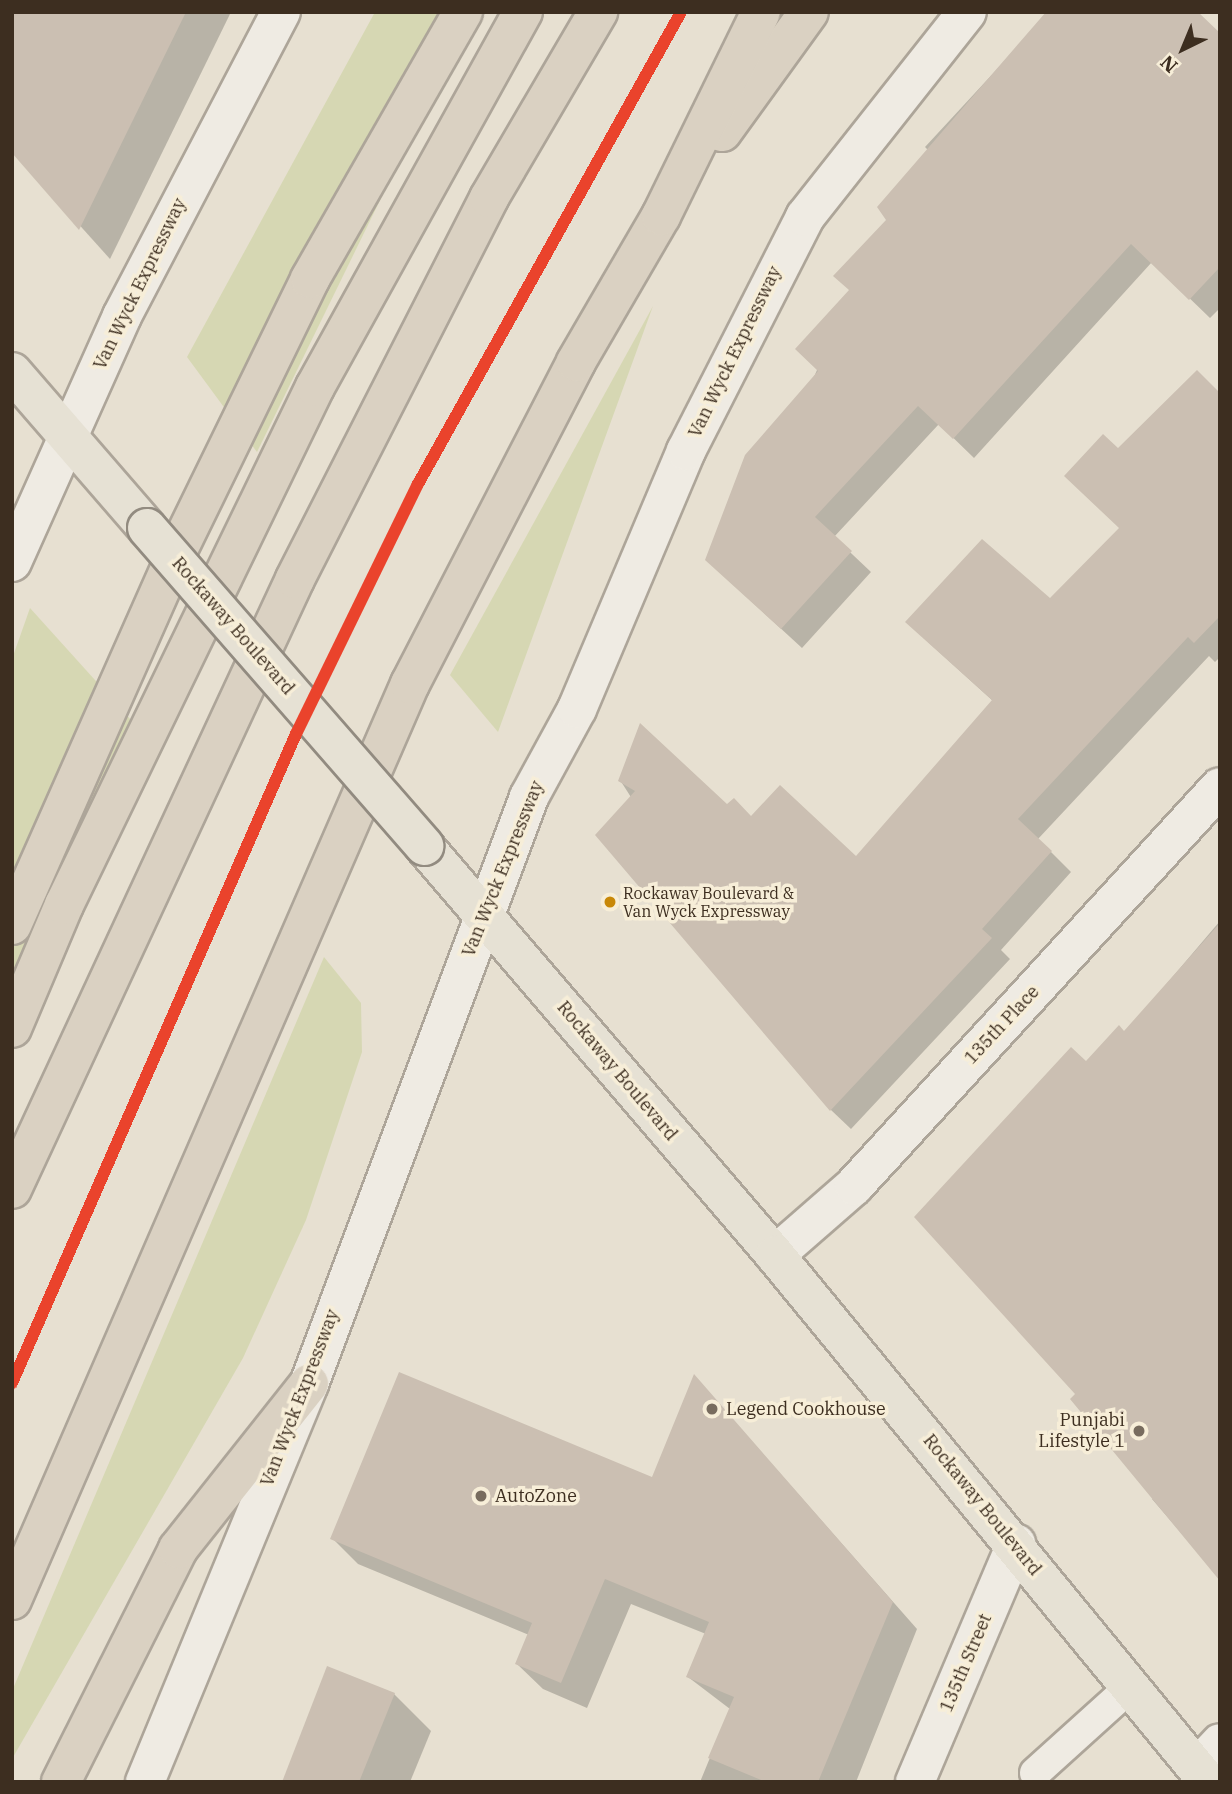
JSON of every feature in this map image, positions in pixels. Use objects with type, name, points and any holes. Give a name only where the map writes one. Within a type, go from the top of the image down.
[{"type":"highway","points":[[12,925],[177,552],[310,279],[463,12]]},
{"type":"highway","points":[[12,1028],[64,905],[315,387],[523,12]]},
{"type":"highway","points":[[12,1189],[107,973],[295,579],[489,198],[598,12]]},
{"type":"highway","points":[[12,1600],[410,684],[576,362],[661,216],[761,12]]},
{"type":"highway","points":[[661,216],[809,12]]},
{"type":"highway","points":[[61,1782],[178,1549],[309,1384]]},
{"type":"main road","name":"Van Wyck Expressway","points":[[12,562],[66,435],[281,12]]},
{"type":"main road","name":"Van Wyck Expressway","points":[[145,1782],[309,1384],[529,797],[577,709],[758,301],[849,154],[967,12]]},
{"type":"main road","name":"Rockaway Boulevard","points":[[12,372],[775,1255],[1016,1545],[1129,1688],[1208,1764]]},
{"type":"main road","name":"135th Place","points":[[775,1255],[854,1186],[1220,787]]},
{"type":"main road","name":"135th Street","points":[[915,1782],[1016,1545]]},
{"type":"lane","points":[[1035,1779],[1129,1688]]},
{"type":"green space","points":[[375,12],[472,12],[257,452],[187,357]]},
{"type":"green space","points":[[653,306],[498,732],[450,675]]},
{"type":"green space","points":[[30,608],[141,731],[12,1007],[12,659]]},
{"type":"green space","points":[[324,957],[361,1003],[362,1052],[306,1220],[243,1358],[12,1759],[12,1691]]},
{"type":"building","points":[[12,12],[186,12],[79,230],[12,153]]},
{"type":"building","points":[[1046,12],[1198,12],[1220,33],[1220,267],[1189,300],[1131,244],[953,439],[918,406],[815,517],[852,551],[781,629],[705,560],[745,455],[818,371],[795,349],[849,290],[833,276],[886,220],[877,207]]},
{"type":"building","points":[[1197,370],[1220,393],[1220,616],[1194,643],[1188,637],[1018,819],[1052,851],[982,929],[992,938],[830,1111],[595,835],[635,791],[618,781],[640,723],[727,804],[734,798],[751,816],[780,785],[856,856],[992,700],[905,622],[982,539],[1050,598],[1119,528],[1064,476],[1103,434],[1118,448]]},
{"type":"building","points":[[1220,923],[1220,1581],[1070,1399],[1075,1394],[914,1217],[1071,1047],[1086,1061],[1119,1025],[1124,1031]]},
{"type":"building","points":[[399,1372],[652,1477],[694,1374],[893,1602],[818,1782],[766,1782],[708,1758],[734,1697],[686,1677],[709,1622],[605,1579],[561,1683],[515,1664],[532,1623],[330,1539]]},
{"type":"building","points":[[327,1666],[395,1693],[359,1782],[282,1782]]},
{"type":"transit line","points":[[12,1383],[296,734],[418,484],[681,12]]},
{"type":"place","name":"Rockaway Boulevard & Van Wyck Expressway","points":[[610,902]]},
{"type":"place","name":"Legend Cookhouse","points":[[712,1409]]},
{"type":"place","name":"Punjabi Lifestyle 1","points":[[1139,1431]]},
{"type":"place","name":"AutoZone","points":[[481,1496]]}]
